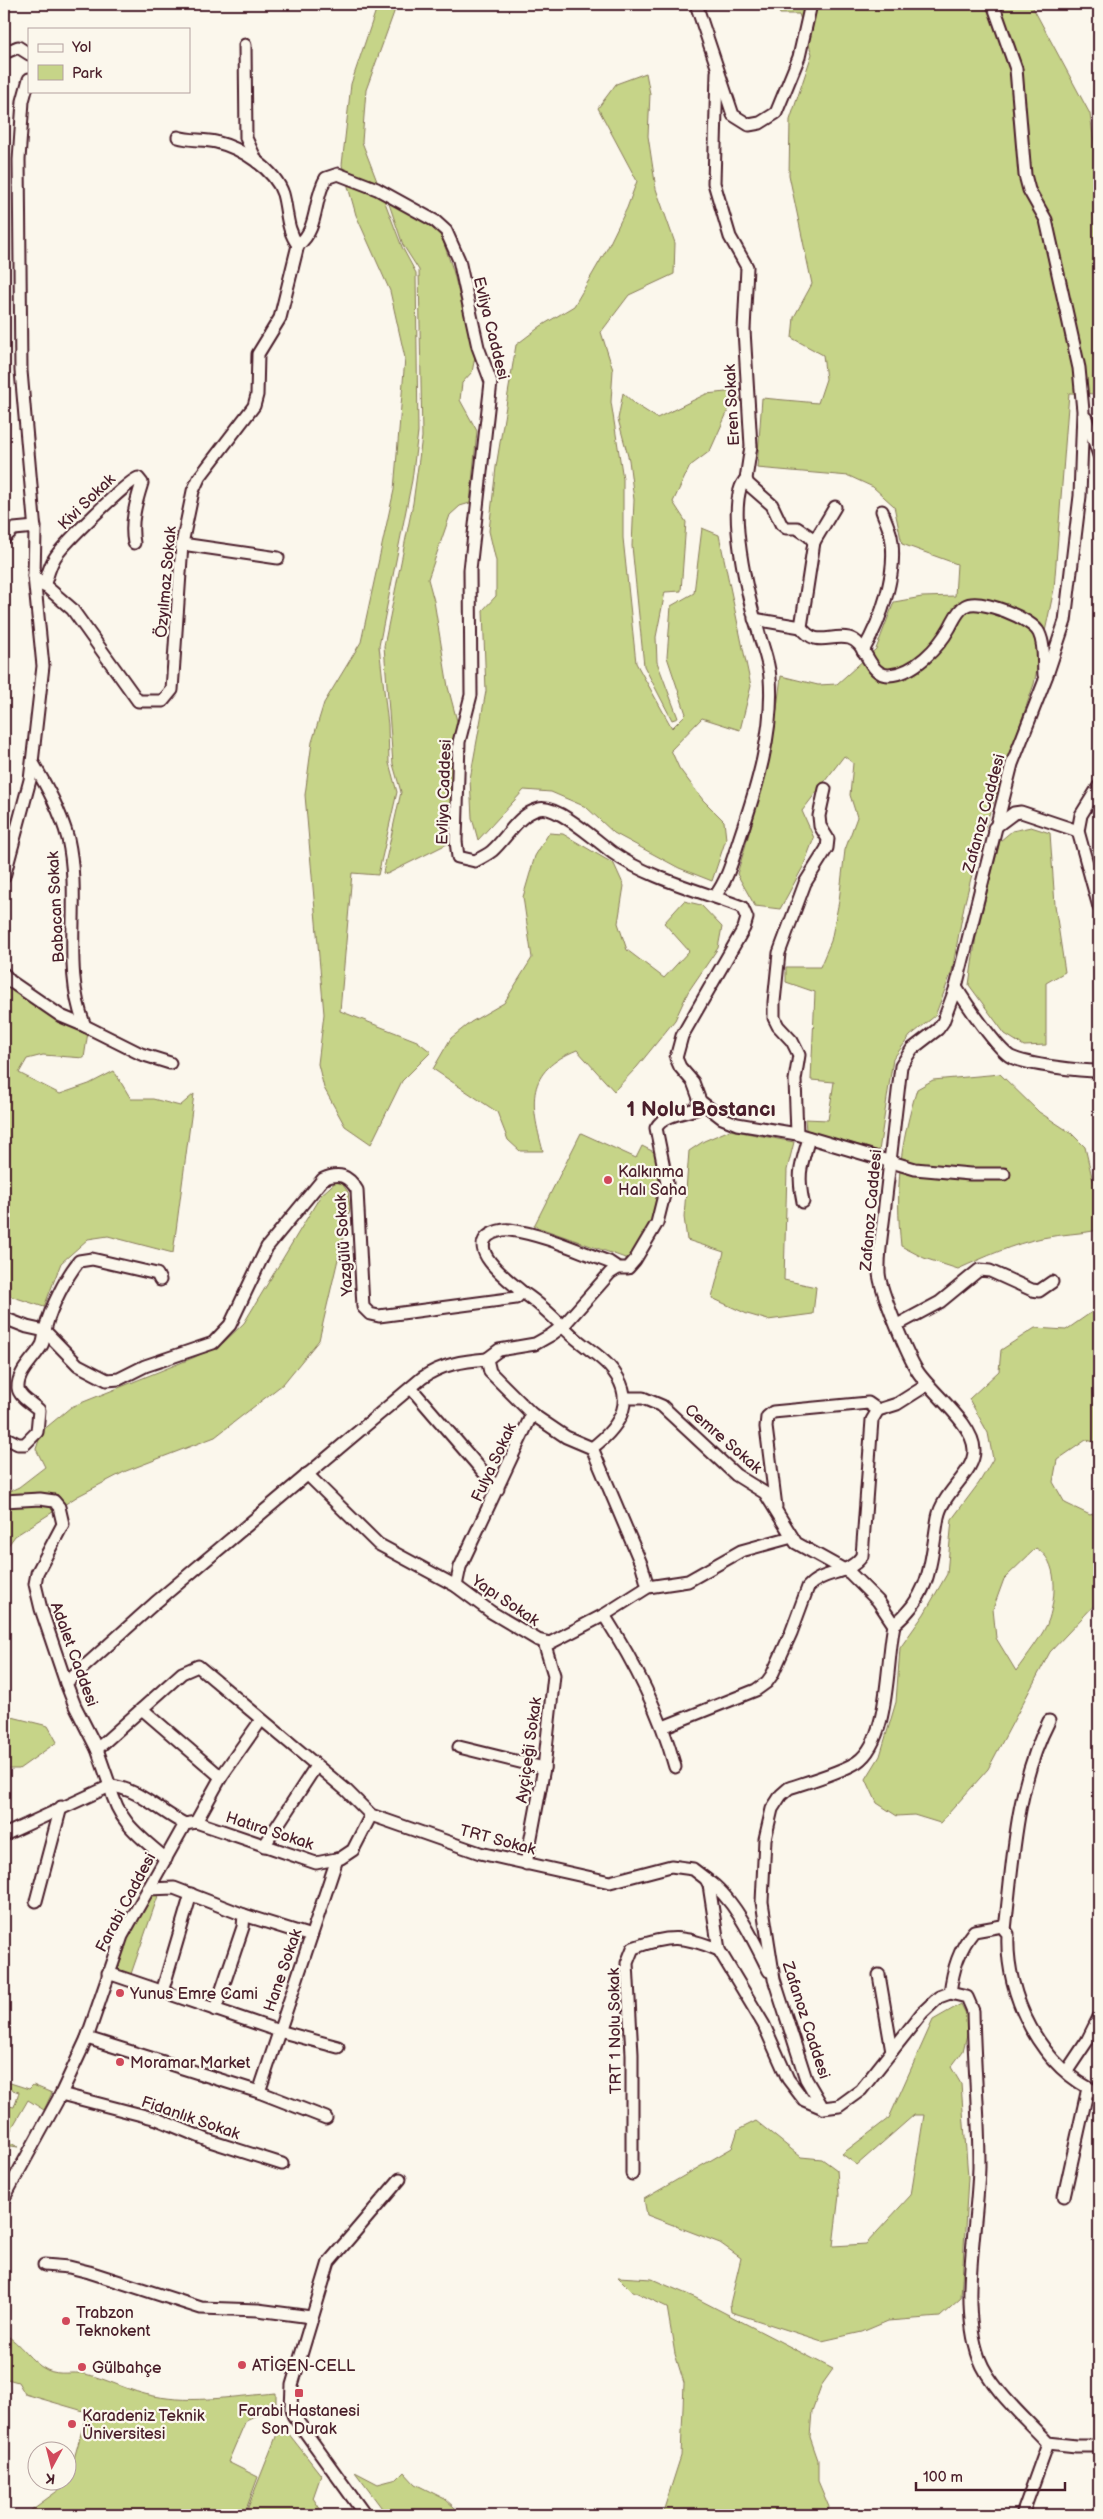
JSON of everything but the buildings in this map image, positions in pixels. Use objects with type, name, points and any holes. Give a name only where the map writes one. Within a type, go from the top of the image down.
[{"type":"street","points":[[696,4],[717,72],[733,115],[749,125],[760,123],[776,113],[798,57],[811,4]]},
{"type":"street","name":"Zafanoz Caddesi","points":[[823,2108],[806,2079],[774,1979],[762,1902],[765,1839],[772,1809],[781,1795],[789,1788],[856,1763],[873,1743],[879,1726],[894,1625],[902,1618],[926,1585],[934,1553],[939,1514],[946,1497],[961,1478],[974,1451],[972,1440],[956,1415],[927,1385],[916,1370],[897,1326],[879,1274],[890,1160],[901,1066],[912,1049],[938,1029],[943,1022],[956,987],[994,828],[1012,764],[1045,682],[1065,621],[1080,496],[1083,411],[1079,368],[1046,220],[1029,190],[1025,175],[1016,69],[993,4]]},
{"type":"street","points":[[245,45],[246,138],[257,164]]},
{"type":"street","points":[[4,53],[18,47],[28,53]]},
{"type":"street","name":"Eren Sokak","points":[[715,896],[728,874],[754,795],[763,758],[770,678],[768,658],[754,619],[739,538],[738,501],[742,483],[746,479],[751,446],[744,330],[747,266],[730,237],[714,183],[717,72]]},
{"type":"street","points":[[4,876],[19,824],[33,763],[43,666],[34,576],[35,527],[21,371],[19,160],[23,101],[28,83]]},
{"type":"street","points":[[178,137],[214,141],[227,146],[274,176],[280,186],[291,236],[298,245]]},
{"type":"street","name":"Evliya Caddesi","points":[[298,245],[306,239],[311,231],[322,184],[326,178],[338,174],[377,189],[434,221],[446,231],[459,260],[478,347],[491,382],[470,570],[471,695],[459,742],[456,841],[458,857],[475,861],[491,852],[526,815],[540,809],[548,809],[560,814],[614,854],[638,867],[742,907],[747,918],[744,928],[682,1036],[678,1048],[676,1058],[680,1067],[693,1082],[700,1101],[722,1118],[737,1124],[797,1134],[890,1160],[915,1169],[970,1174],[1004,1174]]},
{"type":"street","name":"Özyılmaz Sokak","points":[[34,576],[72,609],[138,701],[163,701],[172,690],[182,544],[193,491],[199,478],[254,406],[257,395],[258,354],[280,318],[298,245]]},
{"type":"street","points":[[1083,411],[1099,455]]},
{"type":"street","name":"Kivi Sokak","points":[[44,586],[53,559],[71,537],[132,480],[138,478],[142,483],[136,503],[132,534],[134,543]]},
{"type":"street","points":[[746,479],[748,484],[772,505],[781,524],[786,528],[797,528],[814,542]]},
{"type":"street","points":[[800,627],[814,542],[835,507]]},
{"type":"street","points":[[863,651],[884,609],[892,552],[891,536],[882,511]]},
{"type":"street","points":[[4,538],[14,529],[35,527]]},
{"type":"street","points":[[182,544],[278,558]]},
{"type":"street","points":[[754,619],[800,627],[807,636],[814,638],[849,638],[859,644],[878,671],[887,676],[897,674],[924,658],[941,642],[961,609],[967,604],[1008,611],[1039,631],[1042,642],[1045,682]]},
{"type":"street","name":"Babacan Sokak","points":[[33,763],[55,802],[68,840],[73,890],[76,995],[85,1026]]},
{"type":"street","points":[[1099,786],[1081,815],[1078,831],[1099,907]]},
{"type":"street","points":[[797,1134],[795,1080],[799,1055],[792,1041],[778,1026],[774,1018],[774,1002],[779,953],[804,883],[827,848],[828,839],[820,826],[819,816],[825,789]]},
{"type":"street","points":[[994,828],[1014,813],[1021,812],[1078,831]]},
{"type":"street","points":[[4,974],[10,981],[61,1016],[141,1054],[170,1063]]},
{"type":"street","points":[[956,987],[964,1001],[1010,1056],[1037,1063],[1099,1071]]},
{"type":"street","points":[[66,1683],[155,1603],[422,1378],[442,1366],[487,1359],[499,1350],[535,1344],[563,1326],[610,1273],[618,1268],[628,1268],[659,1217],[667,1183],[667,1172],[656,1128],[659,1122],[665,1119],[696,1109],[700,1101]]},
{"type":"street","points":[[803,1202],[798,1180],[800,1165],[810,1138]]},
{"type":"street","name":"Yazgülü Sokak","points":[[45,1331],[78,1365],[107,1380],[119,1379],[145,1366],[213,1343],[230,1325],[267,1248],[323,1180],[333,1175],[342,1175],[352,1181],[357,1190],[364,1306],[370,1314],[379,1316],[516,1298],[522,1292]]},
{"type":"street","points":[[592,1448],[606,1437],[617,1424],[626,1398],[618,1377],[608,1364],[535,1300],[504,1279],[487,1258],[482,1248],[483,1241],[489,1235],[507,1229],[524,1232],[610,1262],[618,1268]]},
{"type":"street","points":[[4,1437],[18,1444],[25,1444],[37,1432],[39,1410],[20,1395],[18,1388],[31,1358],[42,1346],[45,1331],[70,1272],[79,1261],[92,1259],[157,1274],[160,1280]]},
{"type":"street","points":[[897,1326],[940,1302],[979,1270],[990,1271],[1032,1290],[1039,1291],[1052,1282]]},
{"type":"street","points":[[4,1318],[27,1327],[45,1331]]},
{"type":"street","name":"Fulya Sokak","points":[[456,1586],[460,1567],[532,1414],[490,1372],[487,1359]]},
{"type":"street","points":[[663,1727],[756,1690],[767,1682],[791,1633],[808,1587],[815,1579],[846,1570],[857,1562],[864,1546],[869,1437],[872,1420],[878,1410],[896,1404],[927,1385]]},
{"type":"street","points":[[411,1388],[498,1489]]},
{"type":"street","name":"Cemre Sokak","points":[[626,1398],[642,1398],[662,1406],[736,1475],[765,1493],[776,1508],[792,1537],[801,1546],[846,1570],[878,1601],[894,1625]]},
{"type":"street","points":[[776,1508],[766,1427],[768,1418],[773,1412],[868,1403],[878,1410]]},
{"type":"street","points":[[532,1414],[566,1437],[592,1448],[642,1566],[648,1587]]},
{"type":"street","name":"Yapı Sokak","points":[[307,1474],[378,1544],[456,1586],[491,1612],[538,1640],[550,1643],[604,1616],[648,1587],[688,1580],[741,1551],[792,1537]]},
{"type":"street","name":"Adalet Caddesi","points":[[4,1501],[40,1499],[54,1501],[60,1506],[63,1524],[37,1573],[35,1584],[41,1609],[75,1706],[97,1749],[114,1803],[122,1818],[136,1834],[166,1859]]},
{"type":"street","points":[[604,1616],[642,1680],[663,1727],[675,1767]]},
{"type":"street","name":"Ayçiçeği Sokak","points":[[526,1864],[544,1768],[554,1675],[544,1642]]},
{"type":"street","name":"TRT Sokak","points":[[97,1749],[182,1673],[198,1666],[372,1814],[480,1853],[610,1882],[671,1866],[693,1868],[719,1888],[748,1932],[774,1979]]},
{"type":"street","points":[[142,1709],[221,1777]]},
{"type":"street","name":"Farabi Caddesi","points":[[4,2198],[61,2094],[87,2038],[122,1936],[166,1859],[261,1720]]},
{"type":"street","points":[[1005,1930],[1022,1802],[1037,1746],[1050,1721]]},
{"type":"street","points":[[459,1747],[544,1768]]},
{"type":"street","points":[[264,1846],[316,1766]]},
{"type":"street","points":[[4,1835],[110,1786],[118,1786],[190,1823]]},
{"type":"street","points":[[36,1901],[61,1807]]},
{"type":"street","points":[[337,1859],[353,1850],[372,1814]]},
{"type":"street","name":"Hatıra Sokak","points":[[190,1823],[316,1862],[337,1859]]},
{"type":"street","name":"Hane Sokak","points":[[259,2092],[337,1859]]},
{"type":"street","points":[[706,1879],[718,1950],[764,2025],[788,2079],[804,2100],[823,2108],[839,2106],[861,2090],[922,2013],[939,1997],[950,1993],[967,1998],[973,2011],[979,2165],[970,2295],[971,2330],[980,2360],[997,2387],[1048,2443],[1099,2446]]},
{"type":"street","points":[[148,1889],[174,1888],[244,1915],[311,1936]]},
{"type":"street","points":[[162,1992],[191,1894]]},
{"type":"street","points":[[215,2010],[243,1927],[244,1915]]},
{"type":"street","points":[[950,1993],[953,1973],[963,1944],[974,1931],[1002,1926],[1008,1934],[1009,1958],[1025,2021],[1036,2040],[1067,2071],[1088,2088],[1099,2093]]},
{"type":"street","name":"TRT 1 Nolu Sokak","points":[[632,2174],[632,2054],[627,1963],[630,1955],[633,1948],[670,1937],[695,1940],[718,1950]]},
{"type":"street","points":[[108,1973],[279,2031],[338,2047]]},
{"type":"street","points":[[879,1975],[892,2051]]},
{"type":"street","points":[[1067,2071],[1087,2041],[1099,2017]]},
{"type":"street","points":[[87,2038],[259,2092],[326,2118]]},
{"type":"street","points":[[1064,2196],[1088,2088]]},
{"type":"street","name":"Fidanlık Sokak","points":[[61,2094],[157,2119],[210,2142],[282,2164]]},
{"type":"street","points":[[365,2515],[302,2430],[291,2409],[292,2385],[329,2262],[400,2179]]},
{"type":"street","points":[[44,2265],[69,2267],[89,2272],[201,2308],[258,2310],[311,2317]]},
{"type":"street","points":[[1022,2515],[1048,2443]]},
{"type":"green space","points":[[378,4],[397,4],[366,90],[362,142],[402,247],[416,273],[418,432],[412,480],[379,646],[388,725],[389,763],[397,792],[378,875],[352,873],[340,1011],[417,1041],[431,1052],[402,1081],[371,1144],[345,1126],[324,1088],[318,1064],[324,1014],[305,795],[312,742],[324,703],[361,642],[394,490],[405,358],[390,291],[356,215],[342,165],[351,84]]},
{"type":"green space","points":[[775,4],[1031,4],[1090,114],[1099,177],[1099,394],[1069,393],[1054,589],[1034,684],[982,835],[964,906],[952,971],[935,1016],[910,1036],[893,1059],[879,1151],[806,1130],[805,1119],[828,1120],[834,1082],[811,1080],[815,992],[786,982],[786,967],[820,967],[831,941],[839,901],[845,850],[857,817],[850,795],[853,763],[844,756],[802,811],[814,838],[803,867],[780,909],[755,906],[737,874],[764,776],[781,676],[818,685],[837,684],[876,649],[894,602],[922,597],[955,596],[957,564],[902,544],[894,506],[873,487],[849,476],[757,468],[762,398],[818,403],[826,379],[823,355],[792,338],[794,317],[812,284],[789,175],[790,120],[812,54],[799,14],[780,14]]},
{"type":"green space","points":[[646,73],[650,94],[648,136],[656,189],[675,243],[674,274],[629,295],[601,332],[613,370],[611,402],[623,479],[623,538],[636,663],[672,728],[686,714],[667,657],[671,606],[694,593],[702,528],[719,535],[751,686],[740,730],[702,718],[671,750],[679,768],[703,800],[724,821],[726,839],[712,881],[679,868],[614,833],[586,807],[551,792],[524,790],[478,840],[472,818],[470,779],[486,691],[483,610],[496,596],[496,561],[489,531],[496,467],[516,345],[541,326],[574,306],[607,249],[627,208],[637,181],[598,108],[616,84]]},
{"type":"green space","points":[[388,201],[423,221],[441,235],[453,270],[475,357],[472,372],[462,383],[460,400],[477,431],[470,503],[460,506],[450,515],[428,579],[434,601],[448,687],[457,721],[452,772],[449,843],[387,874],[383,873],[401,792],[393,764],[384,646],[413,503],[422,437],[419,270],[403,245]]},
{"type":"green space","points":[[736,391],[740,401],[731,404],[710,451],[690,466],[673,502],[686,522],[681,591],[665,592],[656,637],[657,662],[678,718],[672,720],[644,666],[632,546],[634,500],[629,460],[618,419],[623,393],[635,404],[657,418],[706,394]]},
{"type":"green space","points":[[1031,827],[1050,833],[1055,905],[1065,972],[1046,983],[1046,1045],[1024,1046],[1005,1034],[969,985],[976,936],[1000,841],[1012,831]]},
{"type":"green space","points":[[549,833],[563,834],[614,864],[624,886],[618,923],[627,950],[664,978],[689,951],[664,923],[684,901],[701,905],[722,927],[718,948],[688,992],[675,1020],[637,1067],[614,1091],[577,1050],[560,1058],[548,1068],[540,1079],[534,1103],[543,1151],[520,1151],[508,1140],[497,1112],[433,1069],[451,1038],[471,1022],[504,1003],[532,958],[523,897],[535,856]]},
{"type":"green space","points":[[4,970],[34,1006],[88,1032],[84,1058],[43,1055],[27,1059],[19,1073],[60,1094],[89,1084],[114,1071],[131,1099],[153,1099],[180,1106],[194,1094],[173,1253],[108,1236],[88,1239],[61,1263],[44,1307],[4,1294]]},
{"type":"green space","points":[[1000,1074],[1039,1112],[1071,1133],[1085,1147],[1092,1177],[1099,1194],[1099,1230],[1049,1237],[1020,1244],[958,1269],[924,1258],[901,1246],[899,1185],[906,1129],[917,1089],[933,1080]]},
{"type":"green space","points":[[730,1130],[794,1142],[787,1170],[784,1280],[816,1287],[813,1314],[768,1320],[747,1314],[712,1298],[724,1252],[687,1240],[684,1217],[689,1151],[704,1141]]},
{"type":"green space","name":"Kalkınma Halı Saha","points":[[581,1133],[636,1158],[642,1146],[660,1155],[658,1201],[654,1218],[631,1260],[534,1226]]},
{"type":"green space","points":[[339,1179],[348,1192],[350,1208],[319,1340],[283,1384],[215,1437],[126,1471],[78,1496],[15,1536],[4,1551],[4,1494],[19,1487],[45,1467],[36,1449],[42,1431],[71,1407],[195,1357],[223,1343],[244,1323],[321,1195]]},
{"type":"green space","points":[[1099,1307],[1099,1443],[1086,1440],[1057,1460],[1053,1482],[1065,1503],[1090,1515],[1099,1512],[1099,1600],[1050,1652],[988,1769],[940,1823],[914,1815],[897,1816],[877,1803],[866,1779],[880,1756],[896,1702],[900,1648],[924,1614],[947,1574],[952,1519],[979,1483],[993,1459],[988,1433],[969,1399],[999,1371],[1001,1350],[1035,1328],[1066,1330]],"holes":[[[1036,1548],[1049,1561],[1054,1580],[1053,1600],[1049,1619],[1047,1625],[1016,1671],[996,1638],[993,1609],[1004,1579]]]},
{"type":"green space","points":[[4,1715],[48,1726],[57,1742],[19,1769],[4,1769]]},
{"type":"green space","points":[[151,1892],[159,1893],[131,1974],[119,1970],[116,1961]]},
{"type":"green space","points":[[961,2004],[970,2022],[963,2051],[951,2067],[961,2084],[968,2177],[961,2298],[940,2317],[888,2321],[862,2332],[822,2341],[731,2312],[730,2304],[741,2258],[720,2243],[647,2215],[644,2199],[732,2148],[738,2130],[756,2121],[801,2157],[822,2159],[837,2170],[839,2195],[833,2246],[866,2244],[911,2195],[924,2115],[914,2115],[857,2165],[842,2154],[889,2118],[933,2020]]},
{"type":"green space","points":[[4,2081],[29,2089],[33,2085],[52,2093],[44,2110],[28,2100],[5,2140],[18,2147],[4,2145],[4,2113],[7,2114],[9,2106],[14,2107],[19,2092],[4,2087]]},
{"type":"green space","points":[[618,2277],[652,2279],[696,2298],[833,2369],[821,2386],[812,2411],[810,2437],[818,2460],[818,2481],[829,2507],[827,2515],[662,2515],[681,2456],[684,2383],[675,2354],[667,2307],[631,2290]]},
{"type":"green space","points":[[4,2334],[16,2342],[41,2367],[47,2370],[57,2373],[85,2374],[145,2394],[169,2398],[200,2399],[276,2393],[276,2406],[246,2420],[228,2462],[258,2477],[244,2515],[38,2515],[30,2511],[56,2492],[78,2492],[78,2444],[87,2412],[25,2394],[18,2382],[4,2378]]},
{"type":"green space","points":[[281,2424],[321,2475],[313,2498],[324,2515],[245,2515]]},
{"type":"green space","points":[[355,2472],[378,2484],[397,2479],[404,2472],[415,2484],[445,2499],[463,2515],[387,2515]]},
{"type":"place","name":"Kalkınma Halı Saha","points":[[608,1180]]},
{"type":"place","name":"Yunus Emre Cami","points":[[120,1993]]},
{"type":"place","name":"Moramar Market","points":[[120,2062]]},
{"type":"place","name":"Trabzon Teknokent","points":[[66,2321]]},
{"type":"place","name":"ATİGEN-CELL","points":[[242,2365]]},
{"type":"place","name":"Gülbahçe","points":[[82,2367]]},
{"type":"place","name":"Farabi Hastanesi Son Durak","points":[[299,2393]]},
{"type":"place","name":"Karadeniz Teknik Üniversitesi","points":[[72,2424]]},
{"type":"district","name":"1 Nolu Bostancı","points":[[701,1109]]}]
